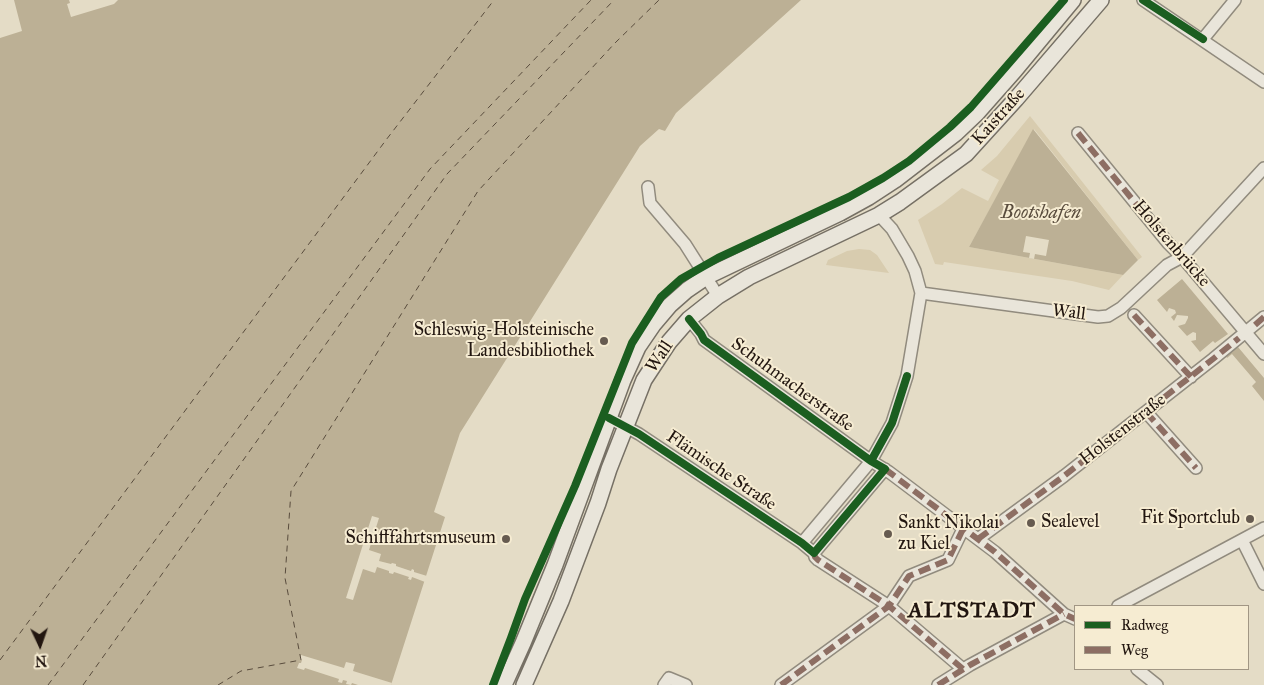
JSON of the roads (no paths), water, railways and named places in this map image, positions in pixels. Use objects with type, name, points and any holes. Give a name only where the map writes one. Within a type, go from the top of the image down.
[{"type":"main road","name":"Kaistraße","points":[[868,197],[895,180],[956,133],[1015,70],[1073,0]]},
{"type":"main road","name":"Kaistraße","points":[[879,216],[966,154],[1021,94],[1101,0]]},
{"type":"main road","name":"Wall","points":[[504,685],[543,595],[623,380],[638,347],[653,325],[670,305],[706,277],[840,213],[868,197]]},
{"type":"main road","name":"Wall","points":[[524,685],[561,601],[644,380],[669,342],[689,319],[718,296],[749,277],[879,216]]},
{"type":"street","points":[[1143,0],[1264,82]]},
{"type":"street","points":[[1203,39],[1235,0]]},
{"type":"street","name":"Holstenbrücke","points":[[1078,133],[1168,243],[1182,256],[1242,335],[1264,354]]},
{"type":"street","name":"Wall","points":[[921,293],[1098,317],[1108,316],[1125,304],[1167,265],[1182,256],[1264,168]]},
{"type":"street","points":[[648,187],[650,203],[685,244],[718,296]]},
{"type":"street","points":[[802,544],[871,461],[892,423],[907,376],[921,293],[915,271],[908,256],[892,229],[879,216],[868,197]]},
{"type":"street","points":[[1134,315],[1191,377]]},
{"type":"street","name":"Schuhmacherstraße","points":[[689,319],[704,340],[871,461],[885,469],[978,539],[1064,614],[1074,619]]},
{"type":"street","name":"Holstenstraße","points":[[978,539],[1064,476],[1191,377],[1259,321]]},
{"type":"street","points":[[1146,412],[1196,468]]},
{"type":"street","name":"Flämische Straße","points":[[609,418],[640,434],[802,544],[814,553],[818,560],[889,606],[963,670]]},
{"type":"street","points":[[814,553],[885,469]]},
{"type":"street","points":[[1120,605],[1264,528]]},
{"type":"street","points":[[781,685],[889,606],[909,576],[948,560],[963,529]]},
{"type":"street","points":[[1242,540],[1264,584]]},
{"type":"street","points":[[543,595],[561,601]]},
{"type":"street","points":[[938,685],[1064,614]]},
{"type":"street","points":[[1138,670],[1157,685]]},
{"type":"street","points":[[666,682],[686,685]]},
{"type":"water","points":[[14,0],[69,0],[70,3],[67,4],[71,17],[114,4],[118,0],[801,0],[676,113],[665,131],[659,129],[640,146],[460,433],[434,512],[445,517],[391,685],[0,685],[0,38],[22,31]]},
{"type":"water","name":"Bootshafen","points":[[1033,129],[1138,260],[1123,275],[969,247]]},
{"type":"water","points":[[1182,279],[1228,334],[1215,343],[1213,341],[1200,352],[1191,341],[1196,340],[1196,333],[1193,332],[1187,336],[1178,326],[1185,324],[1188,316],[1177,315],[1174,321],[1171,317],[1176,313],[1175,310],[1169,308],[1167,312],[1157,300]]},
{"type":"water","points":[[1238,347],[1264,378],[1264,401],[1252,386],[1256,382],[1232,354],[1227,358],[1226,356]]},
{"type":"place","name":"Schleswig-Holsteinische Landesbibliothek","points":[[604,341]]},
{"type":"place","name":"Fit Sportclub","points":[[1250,519]]},
{"type":"place","name":"Sealevel","points":[[1031,523]]},
{"type":"place","name":"Sankt Nikolai zu Kiel","points":[[888,534]]},
{"type":"place","name":"Schifffahrtsmuseum","points":[[506,539]]},
{"type":"district","name":"ALTSTADT","points":[[972,612]]}]
